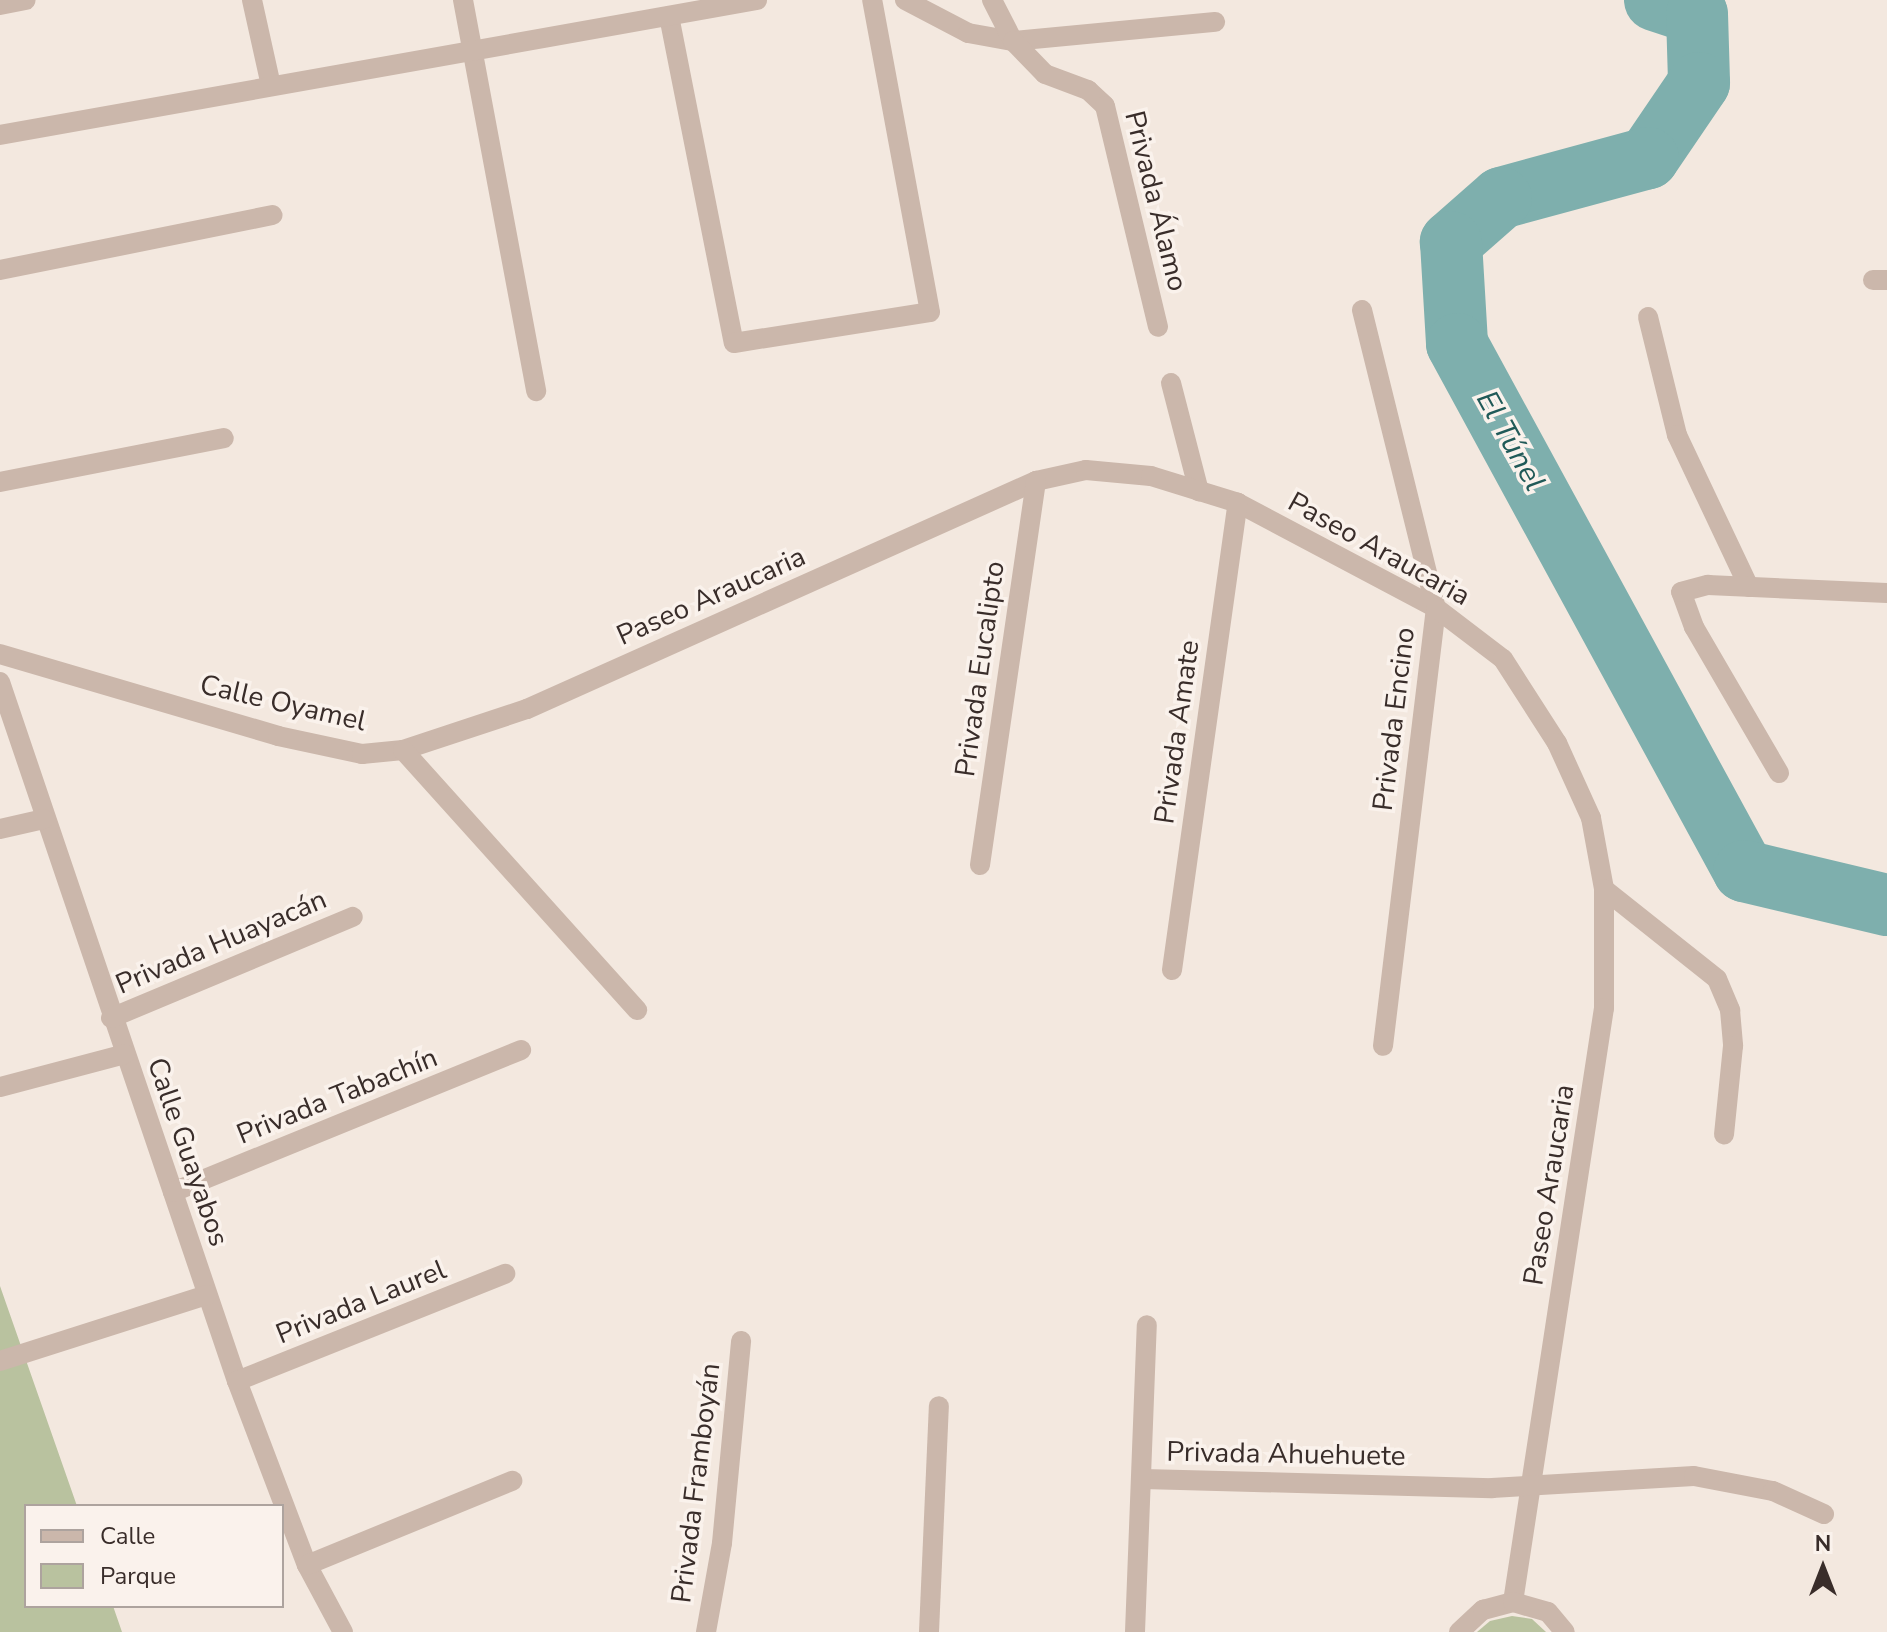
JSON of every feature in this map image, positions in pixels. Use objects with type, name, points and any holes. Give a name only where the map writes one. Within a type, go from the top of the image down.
[{"type":"street","points":[[0,5],[26,0]]},
{"type":"street","points":[[252,0],[271,86]]},
{"type":"street","points":[[463,0],[536,391]]},
{"type":"street","points":[[0,135],[473,52],[730,2],[757,0]]},
{"type":"street","points":[[669,16],[734,343],[930,312],[872,0]]},
{"type":"street","points":[[905,0],[968,33],[1013,41],[1215,22]]},
{"type":"street","name":"Privada Álamo","points":[[992,0],[1013,41],[1045,74],[1088,90],[1105,106],[1158,327]]},
{"type":"street","points":[[0,270],[273,215]]},
{"type":"street","name":"Privada Encino","points":[[1362,310],[1436,608],[1383,1046]]},
{"type":"street","points":[[1648,317],[1677,435],[1749,587]]},
{"type":"street","points":[[1171,383],[1199,491]]},
{"type":"street","points":[[0,482],[224,438]]},
{"type":"street","name":"Paseo Araucaria","points":[[403,750],[527,709],[1036,481],[1086,470],[1151,476],[1238,503],[1436,608],[1503,659],[1557,743],[1591,818],[1604,889],[1604,1008],[1513,1602]]},
{"type":"street","name":"Privada Eucalipto","points":[[980,865],[1036,481]]},
{"type":"street","name":"Privada Amate","points":[[1172,970],[1238,503]]},
{"type":"street","points":[[1779,773],[1694,627],[1681,592],[1708,585],[1887,593]]},
{"type":"street","name":"Calle Oyamel","points":[[0,654],[278,736],[362,754],[403,750]]},
{"type":"street","name":"Calle Guayabos","points":[[0,682],[111,1018],[237,1381],[284,1504]]},
{"type":"street","points":[[403,750],[637,1010]]},
{"type":"street","points":[[0,829],[44,819]]},
{"type":"street","points":[[1604,889],[1717,979],[1730,1010],[1733,1046],[1724,1135]]},
{"type":"street","name":"Privada Huayacán","points":[[111,1018],[353,917]]},
{"type":"street","name":"Privada Tabachín","points":[[173,1192],[521,1050]]},
{"type":"street","points":[[0,1087],[125,1054]]},
{"type":"street","name":"Privada Laurel","points":[[237,1381],[505,1274]]},
{"type":"street","points":[[0,1361],[207,1295]]},
{"type":"street","points":[[1143,1479],[1147,1325]]},
{"type":"street","name":"Privada Framboyán","points":[[706,1632],[722,1543],[741,1341]]},
{"type":"street","points":[[929,1632],[939,1406]]},
{"type":"street","name":"Privada Ahuehuete","points":[[1135,1632],[1143,1479],[1492,1488],[1532,1483],[1694,1476],[1773,1491],[1824,1514]]},
{"type":"street","points":[[307,1565],[512,1481]]},
{"type":"street","name":"Calle Guayabos","points":[[284,1505],[307,1565],[343,1632]]},
{"type":"street","points":[[1459,1632],[1483,1610],[1513,1602],[1548,1612],[1565,1632]]},
{"type":"green space","points":[[0,1286],[76,1504],[24,1504],[24,1608],[114,1608],[122,1632],[0,1632]]},
{"type":"green space","points":[[1512,1616],[1532,1619],[1546,1632],[1477,1632],[1490,1621]]},
{"type":"waterway","name":"El Túnel","points":[[1655,0],[1697,14],[1699,83],[1648,158],[1501,198],[1451,242],[1457,344],[1744,871],[1887,905]]}]
